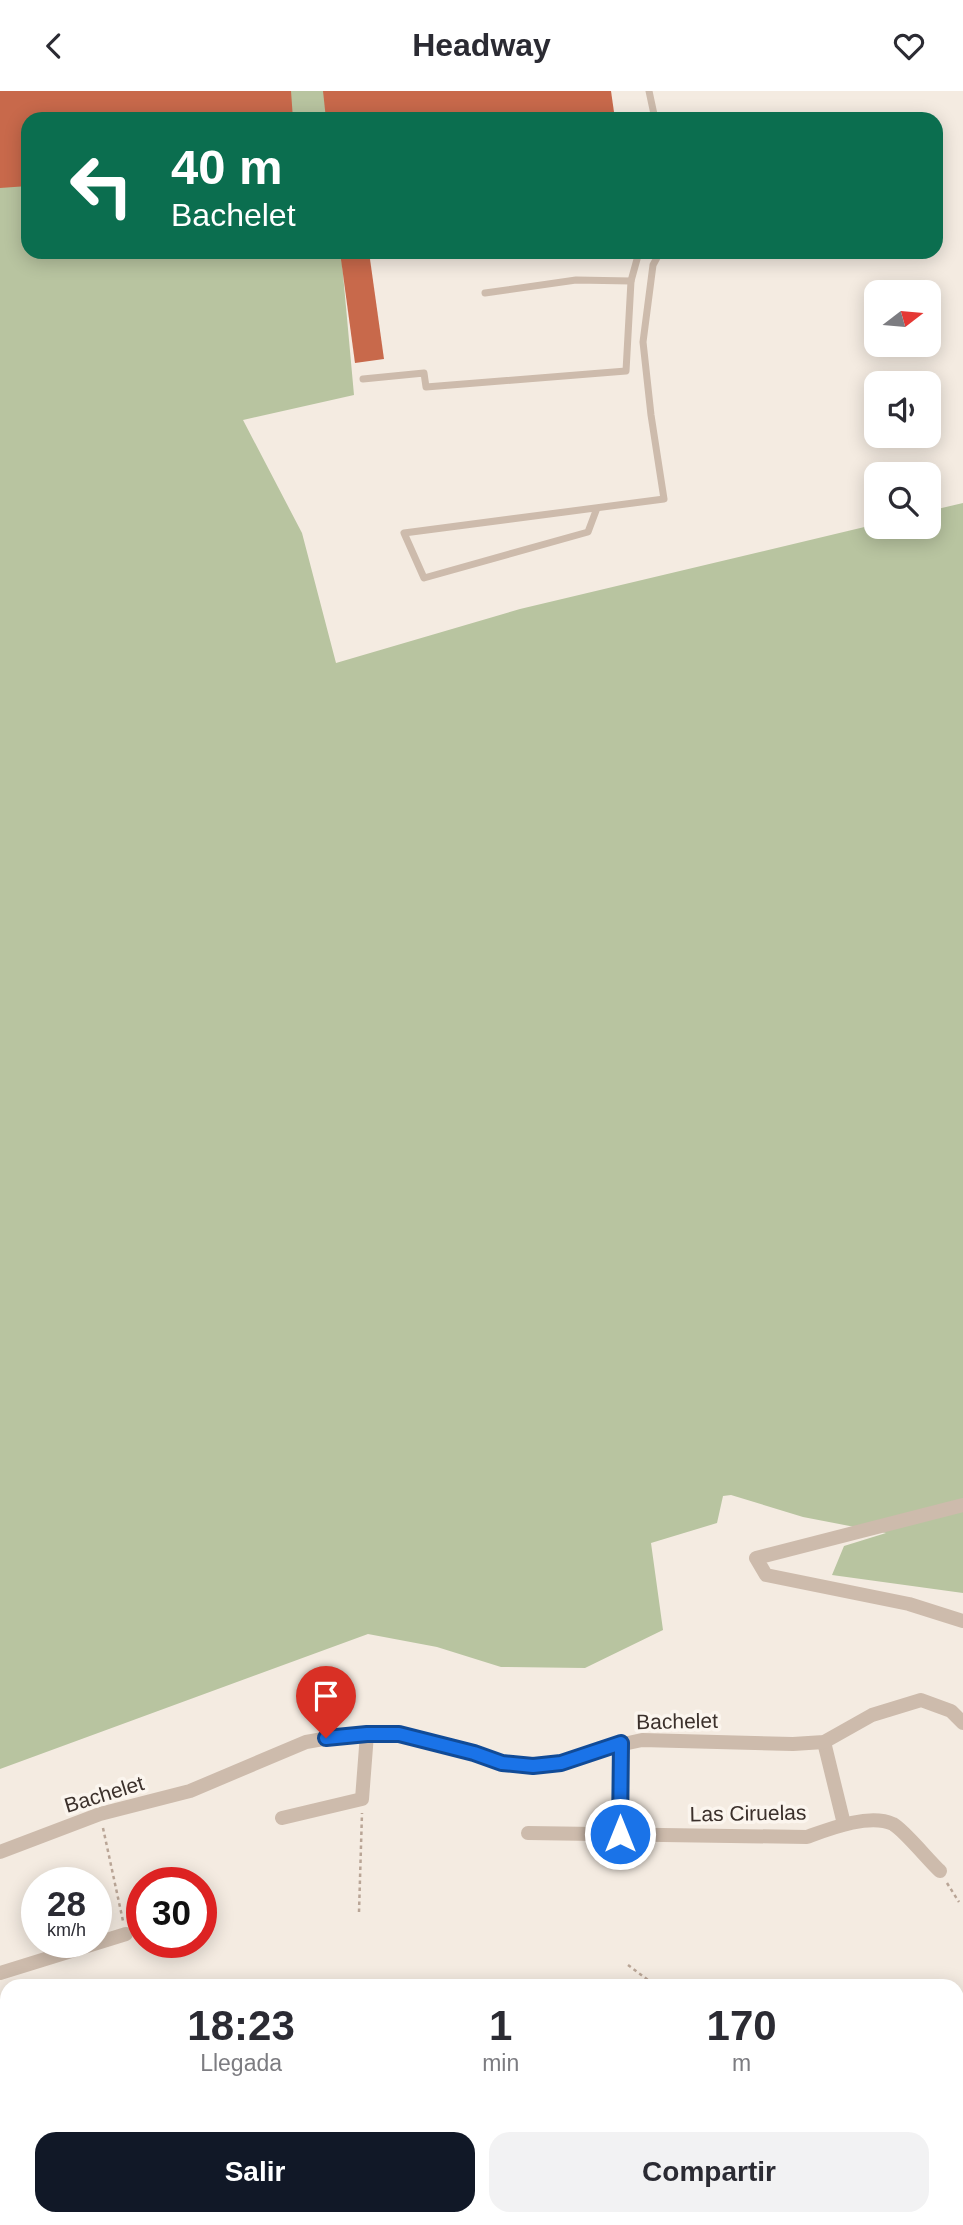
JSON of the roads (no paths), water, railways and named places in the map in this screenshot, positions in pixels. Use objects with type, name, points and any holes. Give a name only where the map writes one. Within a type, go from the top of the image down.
[{"type":"street","points":[[963,1505],[756,1558],[766,1575],[909,1604],[963,1621]]},
{"type":"street","name":"Bachelet","points":[[0,1852],[100,1814],[190,1791],[306,1742],[367,1734],[399,1734],[502,1763],[533,1766],[561,1763],[621,1743],[664,1739],[793,1744],[824,1742],[872,1715],[921,1700],[957,1712],[963,1723]]},
{"type":"street","points":[[282,1818],[362,1800],[367,1734]]},
{"type":"street","points":[[824,1742],[844,1824]]},
{"type":"street","points":[[620,1834],[621,1743]]},
{"type":"street","name":"Las Ciruelas","points":[[528,1833],[807,1837],[844,1824],[878,1821],[894,1825],[940,1871]]},
{"type":"street","points":[[0,1973],[126,1934]]},
{"type":"lane","points":[[649,91],[654,112]]},
{"type":"lane","points":[[363,379],[424,373],[426,387],[626,371],[631,281],[637,259]]},
{"type":"lane","points":[[597,508],[587,532],[424,578],[404,533],[664,499],[643,342],[653,265],[656,259]]},
{"type":"lane","points":[[485,293],[576,280],[631,281]]}]
